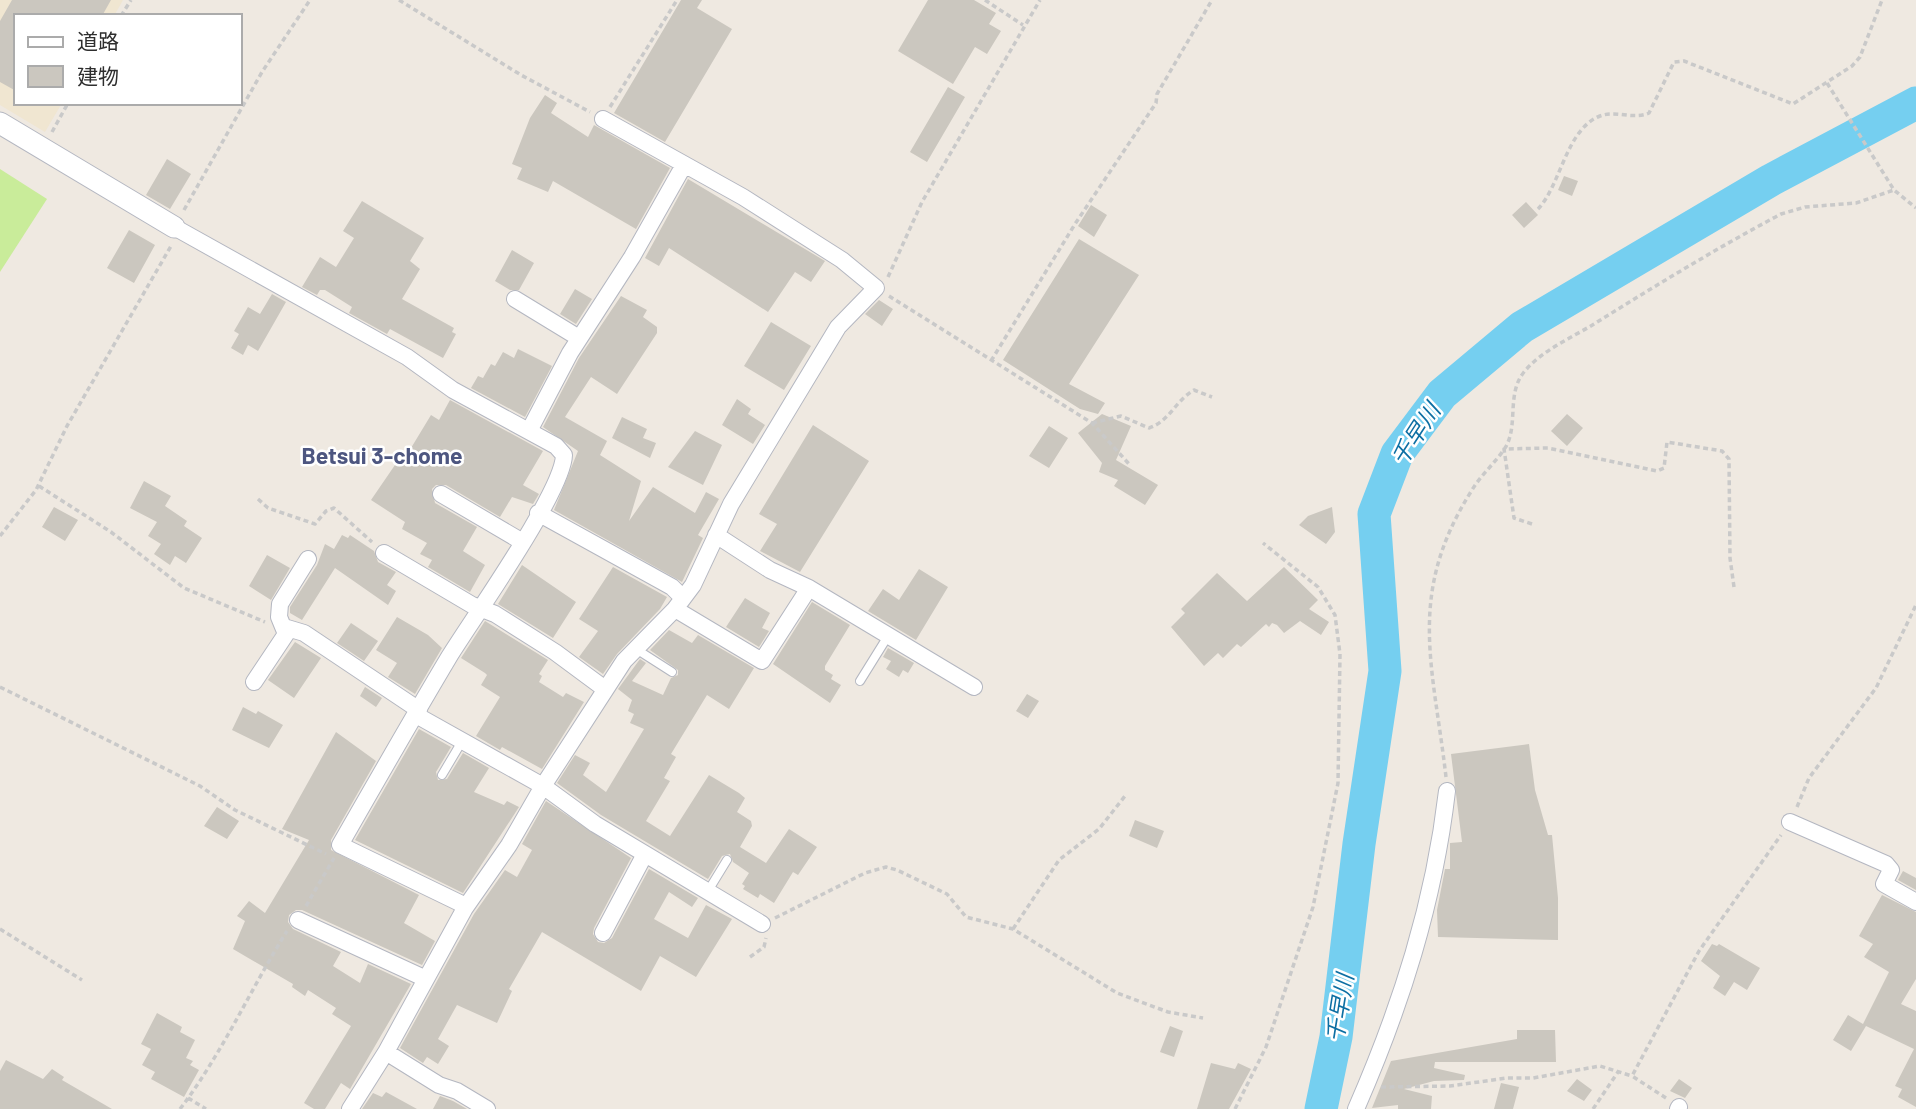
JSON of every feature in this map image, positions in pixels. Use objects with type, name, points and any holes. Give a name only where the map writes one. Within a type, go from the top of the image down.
[{"type":"street","points":[[350,1109],[386,1052],[424,978],[466,906],[509,845],[605,689],[635,649],[693,585],[731,505],[838,327],[876,288],[842,260],[776,218],[603,119]]},
{"type":"street","points":[[0,123],[176,228],[407,357],[453,390],[556,446],[564,455],[564,468],[417,712],[337,852],[466,906]]},
{"type":"street","points":[[529,432],[579,338],[632,257],[684,165]]},
{"type":"street","points":[[515,299],[579,338]]},
{"type":"street","points":[[441,494],[521,541]]},
{"type":"street","points":[[538,513],[672,587],[679,603],[762,661],[809,588]]},
{"type":"street","points":[[716,536],[974,687]]},
{"type":"street","points":[[384,553],[555,652],[605,689]]},
{"type":"street","points":[[254,682],[286,634],[279,617],[280,604],[308,559]]},
{"type":"street","points":[[284,627],[304,633],[461,743],[478,749],[543,786],[596,824],[762,924]]},
{"type":"street","points":[[1356,1109],[1395,1016],[1428,906],[1440,850],[1447,791]]},
{"type":"street","points":[[1790,822],[1886,864],[1891,870],[1884,884],[1916,902]]},
{"type":"street","points":[[603,933],[645,854]]},
{"type":"street","points":[[298,920],[424,978]]},
{"type":"street","points":[[386,1052],[439,1085],[457,1091],[487,1109]]},
{"type":"lane","points":[[860,681],[888,636]]},
{"type":"lane","points":[[635,649],[672,672]]},
{"type":"lane","points":[[442,775],[461,743]]},
{"type":"lane","points":[[708,891],[727,860]]},
{"type":"path","points":[[0,536],[39,486],[67,426],[262,72],[310,0]]},
{"type":"path","points":[[399,0],[522,75],[603,119],[677,0]]},
{"type":"path","points":[[985,0],[1023,26]]},
{"type":"path","points":[[1040,0],[941,174],[922,202],[886,282],[876,288],[1092,424],[1129,464]]},
{"type":"path","points":[[991,361],[1075,224],[1156,103],[1157,94],[1212,0]]},
{"type":"path","points":[[1538,209],[1548,199],[1568,150],[1592,122],[1600,116],[1649,113],[1674,62],[1684,61],[1793,104],[1852,66],[1860,57],[1882,0]]},
{"type":"path","points":[[1826,82],[1894,190],[1916,208]]},
{"type":"path","points":[[43,149],[67,105]]},
{"type":"path","points":[[1447,791],[1428,632],[1429,597],[1437,561],[1447,535],[1471,490],[1509,439],[1518,382],[1543,356],[1781,214],[1805,207],[1856,203],[1894,190]]},
{"type":"path","points":[[1092,424],[1121,416],[1149,428],[1162,424],[1184,396],[1194,390],[1212,397]]},
{"type":"path","points":[[1504,449],[1511,451],[1548,448],[1657,471],[1664,468],[1667,442],[1722,451],[1729,459],[1730,558],[1734,587]]},
{"type":"path","points":[[1504,449],[1514,518],[1532,524]]},
{"type":"path","points":[[39,486],[111,532],[184,588],[254,619],[284,627]]},
{"type":"path","points":[[258,499],[268,508],[315,524],[326,511],[334,508],[384,553]]},
{"type":"path","points":[[1235,1109],[1266,1047],[1313,907],[1338,783],[1340,654],[1335,615],[1318,587],[1263,542]]},
{"type":"path","points":[[1632,1076],[1699,951],[1790,822],[1809,778],[1876,688],[1916,606]]},
{"type":"path","points":[[0,687],[200,786],[235,810],[337,852],[298,920],[275,950],[242,1013],[227,1031],[180,1109]]},
{"type":"path","points":[[1013,929],[1059,860],[1099,829],[1125,796]]},
{"type":"path","points":[[762,924],[865,873],[886,867],[935,887],[973,922],[1013,929],[1116,993],[1168,1012],[1203,1018]]},
{"type":"path","points":[[0,929],[82,980]]},
{"type":"path","points":[[1366,1087],[1450,1086],[1507,1078],[1532,1078],[1600,1066],[1632,1076],[1678,1108]]},
{"type":"path","points":[[1592,1109],[1618,1072]]},
{"type":"path","points":[[188,1098],[206,1109]]},
{"type":"shaded area","points":[[0,0],[123,0],[115,14],[14,14],[14,105],[61,105],[45,132],[0,105]]},
{"type":"green space","points":[[0,169],[47,199],[0,272]]},
{"type":"building","points":[[12,0],[111,0],[103,14],[14,14],[14,90],[0,82],[0,21]]},
{"type":"building","points":[[681,0],[702,0],[697,8],[732,29],[665,142],[614,113]]},
{"type":"building","points":[[928,0],[974,0],[996,13],[989,24],[1001,31],[987,54],[975,47],[953,84],[898,51]]},
{"type":"building","points":[[948,87],[965,97],[927,162],[910,152]]},
{"type":"building","points":[[545,95],[557,103],[551,113],[588,137],[594,125],[670,168],[636,229],[553,181],[548,192],[517,179],[522,168],[512,164],[530,118]]},
{"type":"building","points":[[167,159],[191,174],[170,209],[146,195]]},
{"type":"building","points":[[1564,176],[1578,181],[1572,196],[1558,190]]},
{"type":"building","points":[[688,179],[825,261],[811,282],[795,272],[768,312],[669,248],[659,266],[645,258]]},
{"type":"building","points":[[362,201],[424,238],[410,261],[420,269],[402,299],[454,328],[452,332],[456,334],[443,358],[390,329],[387,334],[349,313],[352,307],[325,290],[320,290],[317,295],[302,287],[320,257],[336,267],[354,238],[343,231]]},
{"type":"building","points":[[1526,202],[1538,215],[1524,228],[1512,215]]},
{"type":"building","points":[[1091,205],[1107,215],[1094,237],[1078,226]]},
{"type":"building","points":[[129,230],[155,245],[134,283],[107,268]]},
{"type":"building","points":[[1079,239],[1139,275],[1069,384],[1105,403],[1098,414],[1080,409],[1003,360]]},
{"type":"building","points":[[512,250],[534,263],[519,290],[510,290],[495,281]]},
{"type":"building","points":[[575,289],[592,299],[576,324],[560,314]]},
{"type":"building","points":[[272,294],[286,302],[258,351],[248,345],[243,355],[231,348],[239,334],[234,331],[248,307],[260,314]]},
{"type":"building","points":[[621,296],[647,310],[643,317],[657,327],[657,333],[617,394],[591,377],[565,417],[607,441],[600,455],[641,481],[629,521],[653,487],[695,513],[706,492],[719,499],[698,535],[703,538],[682,582],[554,510],[578,451],[543,427],[579,358]]},
{"type":"building","points":[[879,300],[893,309],[882,326],[865,314]]},
{"type":"building","points":[[771,322],[811,346],[784,390],[744,366]]},
{"type":"building","points":[[518,349],[552,366],[525,417],[471,388],[478,376],[483,378],[491,364],[495,366],[503,352],[514,358]]},
{"type":"building","points":[[737,399],[751,409],[748,414],[765,425],[753,444],[722,425]]},
{"type":"building","points":[[450,400],[543,451],[523,485],[539,494],[533,504],[512,497],[500,517],[446,485],[436,485],[432,489],[435,503],[477,527],[463,551],[485,565],[470,592],[428,567],[432,560],[420,554],[427,543],[402,529],[405,522],[371,500],[408,446],[411,448],[431,415],[439,420]]},
{"type":"building","points":[[1102,414],[1131,426],[1116,460],[1158,485],[1145,505],[1114,486],[1118,480],[1099,472],[1102,463],[1078,433]]},
{"type":"building","points":[[1567,414],[1583,428],[1567,446],[1551,431]]},
{"type":"building","points":[[622,417],[647,429],[643,438],[656,443],[650,458],[612,438]]},
{"type":"building","points":[[813,425],[869,461],[800,572],[760,551],[777,524],[759,514]]},
{"type":"building","points":[[1049,426],[1068,438],[1049,468],[1029,456]]},
{"type":"building","points":[[695,431],[722,445],[703,485],[668,467]]},
{"type":"building","points":[[144,481],[171,496],[165,506],[187,521],[184,526],[202,538],[186,563],[175,556],[170,565],[154,554],[161,544],[148,536],[157,522],[130,508]]},
{"type":"building","points":[[54,507],[78,520],[65,541],[42,527]]},
{"type":"building","points":[[1332,507],[1335,532],[1326,544],[1299,525],[1308,516]]},
{"type":"building","points":[[342,535],[348,538],[350,535],[374,551],[378,562],[396,572],[387,585],[396,591],[388,605],[335,568],[302,620],[290,613],[290,607],[317,565],[325,544],[334,549]]},
{"type":"building","points":[[267,555],[290,568],[271,600],[249,586]]},
{"type":"building","points":[[522,565],[576,602],[553,638],[498,604]]},
{"type":"building","points":[[613,567],[667,597],[660,609],[617,654],[603,674],[579,657],[598,631],[579,619]]},
{"type":"building","points":[[1284,567],[1318,600],[1309,609],[1329,622],[1321,635],[1300,621],[1284,633],[1277,625],[1272,623],[1269,627],[1266,624],[1241,647],[1237,644],[1223,658],[1218,653],[1204,666],[1171,627],[1185,613],[1181,609],[1217,573],[1247,601]]},
{"type":"building","points":[[919,569],[948,587],[916,640],[868,611],[883,589],[899,600]]},
{"type":"building","points":[[745,598],[770,613],[762,628],[769,631],[759,647],[726,627]]},
{"type":"building","points":[[812,602],[850,625],[825,666],[825,670],[833,675],[831,679],[841,685],[830,703],[773,664]]},
{"type":"building","points":[[397,617],[428,635],[442,648],[415,694],[388,677],[397,663],[376,650]]},
{"type":"building","points":[[485,621],[548,660],[539,674],[542,676],[539,682],[563,697],[566,693],[584,702],[542,769],[476,736],[500,697],[481,685],[487,675],[485,673],[461,658]]},
{"type":"building","points":[[351,623],[378,641],[364,661],[337,643]]},
{"type":"building","points":[[669,630],[692,643],[698,635],[754,668],[729,709],[707,695],[671,754],[676,757],[664,778],[670,781],[646,821],[670,836],[709,775],[739,793],[745,798],[737,812],[751,821],[752,826],[740,847],[766,863],[789,829],[817,847],[798,875],[793,872],[774,903],[760,894],[758,898],[743,889],[745,886],[742,884],[749,873],[733,862],[730,854],[722,856],[708,879],[601,815],[557,783],[575,755],[590,763],[583,775],[606,792],[644,729],[630,723],[634,714],[628,711],[632,700],[618,689],[640,659],[646,663],[632,681],[663,695],[671,678],[678,675],[678,670],[650,650]]},
{"type":"building","points":[[295,642],[321,658],[294,698],[268,680]]},
{"type":"building","points":[[888,648],[914,663],[908,673],[903,670],[899,677],[886,669],[891,661],[883,657]]},
{"type":"building","points":[[365,687],[382,698],[376,707],[360,696]]},
{"type":"building","points":[[1027,694],[1039,701],[1028,718],[1016,711]]},
{"type":"building","points":[[243,707],[256,714],[258,711],[283,725],[269,748],[232,730]]},
{"type":"building","points":[[419,729],[451,747],[436,772],[438,780],[447,779],[463,753],[489,768],[474,792],[504,805],[507,801],[519,807],[463,893],[355,840]]},
{"type":"building","points":[[336,732],[376,761],[331,840],[331,850],[419,895],[404,923],[435,941],[422,965],[302,910],[296,910],[289,915],[288,922],[293,929],[341,952],[333,966],[360,983],[368,964],[411,984],[350,1089],[341,1083],[325,1109],[314,1109],[304,1103],[351,1026],[332,1014],[336,1008],[308,990],[305,996],[292,987],[293,984],[233,949],[245,921],[237,916],[249,901],[265,913],[309,840],[282,829]]},
{"type":"building","points":[[1529,744],[1535,790],[1548,835],[1552,835],[1558,898],[1558,940],[1438,937],[1437,910],[1445,869],[1450,869],[1450,843],[1462,842],[1451,754]]},
{"type":"building","points":[[546,801],[631,858],[594,928],[593,934],[598,942],[604,943],[612,938],[649,869],[698,898],[692,907],[669,892],[654,919],[688,938],[706,905],[732,919],[696,977],[660,956],[641,991],[542,932],[509,989],[512,991],[497,1023],[457,1005],[438,1039],[449,1046],[438,1064],[427,1057],[423,1063],[400,1048],[474,914],[505,870],[517,877],[532,850],[522,844]]},
{"type":"building","points":[[217,807],[239,821],[227,839],[204,826]]},
{"type":"building","points":[[1135,820],[1164,831],[1157,848],[1129,836]]},
{"type":"building","points":[[1903,871],[1916,878],[1916,890],[1898,880]]},
{"type":"building","points":[[1882,895],[1916,912],[1916,979],[1901,1004],[1916,1011],[1916,1107],[1898,1097],[1902,1089],[1895,1086],[1914,1049],[1866,1026],[1851,1051],[1833,1040],[1848,1015],[1863,1024],[1889,972],[1864,957],[1873,944],[1859,936]]},
{"type":"building","points":[[1712,944],[1719,944],[1760,968],[1747,990],[1734,982],[1725,996],[1713,988],[1720,976],[1701,961]]},
{"type":"building","points":[[157,1013],[182,1027],[180,1032],[195,1040],[186,1058],[193,1061],[190,1065],[199,1070],[184,1097],[151,1079],[155,1072],[142,1065],[151,1049],[141,1044]]},
{"type":"building","points":[[1170,1026],[1183,1031],[1174,1057],[1160,1052]]},
{"type":"building","points":[[1517,1030],[1555,1030],[1556,1062],[1435,1062],[1434,1068],[1465,1075],[1464,1080],[1434,1081],[1404,1089],[1432,1096],[1431,1109],[1398,1109],[1398,1105],[1372,1108],[1391,1061],[1517,1039]]},
{"type":"building","points":[[6,1060],[43,1079],[52,1069],[64,1077],[62,1080],[112,1109],[0,1109],[0,1071]]},
{"type":"building","points":[[1211,1063],[1235,1069],[1238,1063],[1251,1069],[1229,1109],[1197,1109]]},
{"type":"building","points":[[1577,1079],[1592,1090],[1584,1101],[1567,1091]]},
{"type":"building","points":[[1679,1079],[1692,1088],[1685,1098],[1670,1091]]},
{"type":"building","points":[[1501,1083],[1519,1087],[1513,1109],[1494,1109]]},
{"type":"building","points":[[386,1092],[417,1109],[362,1109],[373,1093],[382,1097]]},
{"type":"building","points":[[440,1096],[453,1101],[467,1109],[433,1109]]},
{"type":"waterway","name":"千早川","points":[[1321,1109],[1336,1037],[1359,844],[1385,671],[1374,514],[1397,454],[1442,394],[1522,327],[1771,180],[1916,103]]},
{"type":"district","name":"Betsui 3-chome","points":[[382,455]]}]
